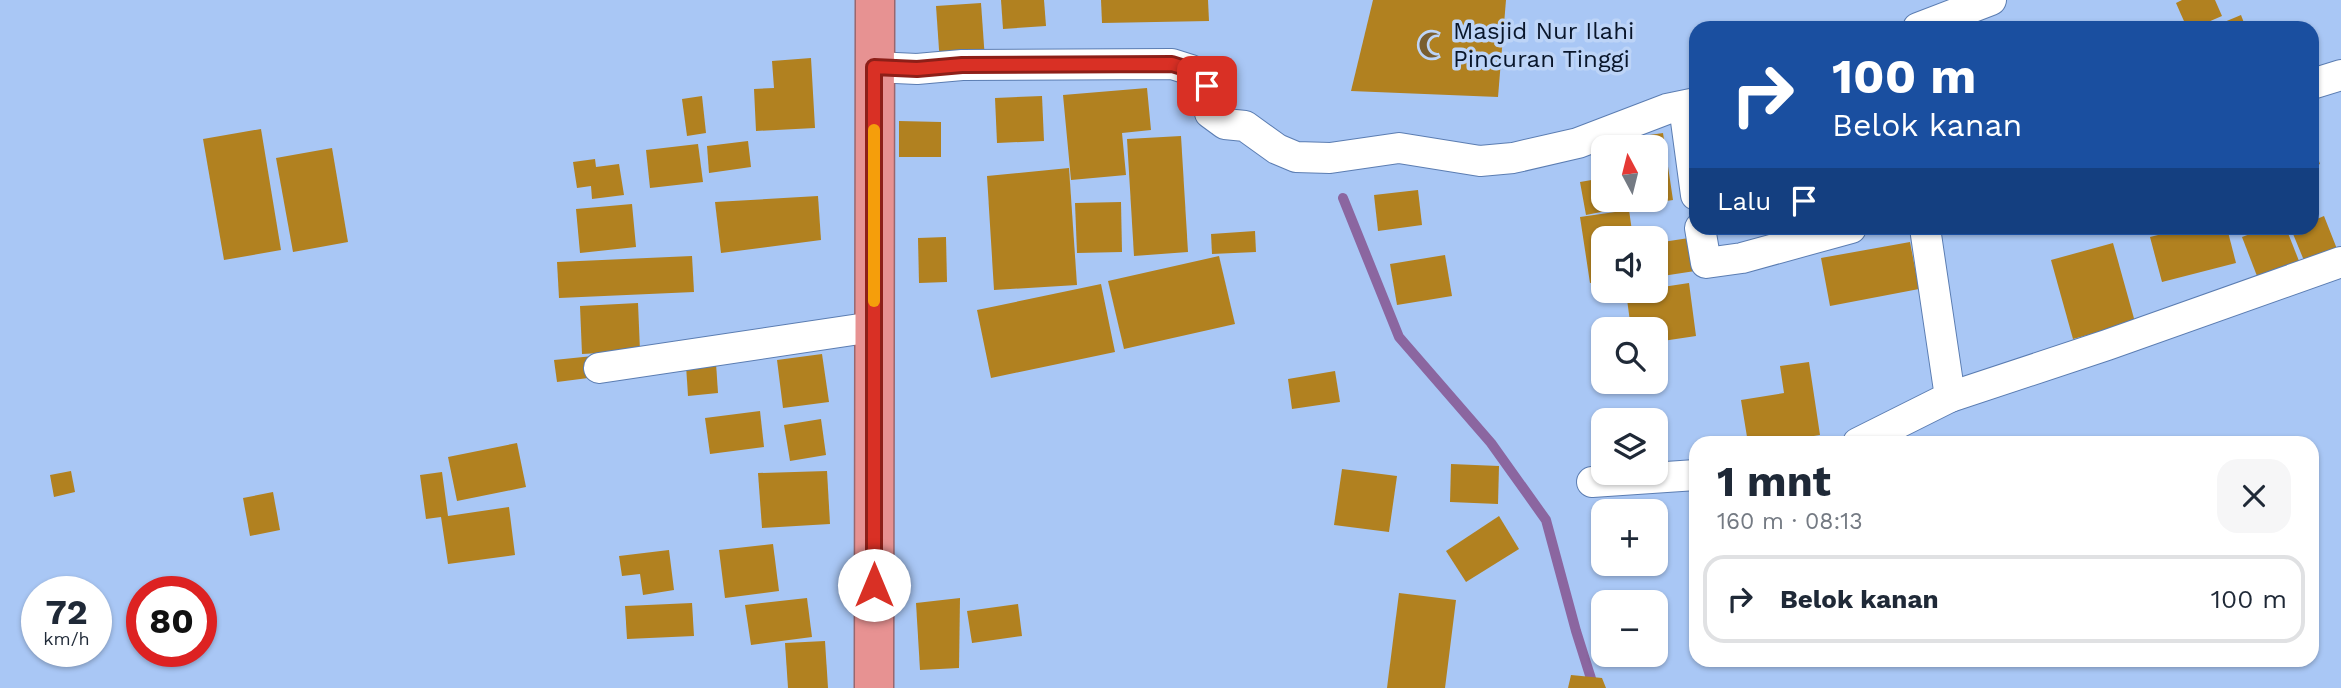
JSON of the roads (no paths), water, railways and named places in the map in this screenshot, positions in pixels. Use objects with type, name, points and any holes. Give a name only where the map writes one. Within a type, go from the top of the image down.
[{"type":"highway","points":[[874,688],[875,0]]},
{"type":"street","points":[[1936,21],[1991,0]]},
{"type":"street","points":[[874,67],[917,69],[962,65],[1172,64],[1191,70],[1207,86],[1210,113],[1225,124],[1245,127],[1277,149],[1296,157],[1330,158],[1399,148],[1480,161],[1513,158],[1578,143],[1667,109],[1689,104]]},
{"type":"street","points":[[2319,82],[2341,75]]},
{"type":"street","points":[[1701,235],[1706,263],[1742,258],[1826,235]]},
{"type":"street","points":[[1926,235],[1950,397]]},
{"type":"street","points":[[1872,436],[1950,397],[2341,262]]},
{"type":"street","points":[[599,368],[873,327]]},
{"type":"street","points":[[1668,477],[1689,475]]},
{"type":"waterway","points":[[1343,198],[1399,337],[1491,443],[1546,520],[1594,688]]},
{"type":"place","name":"Masjid Nur Ilahi Pincuran Tinggi","points":[[1432,45]]}]
